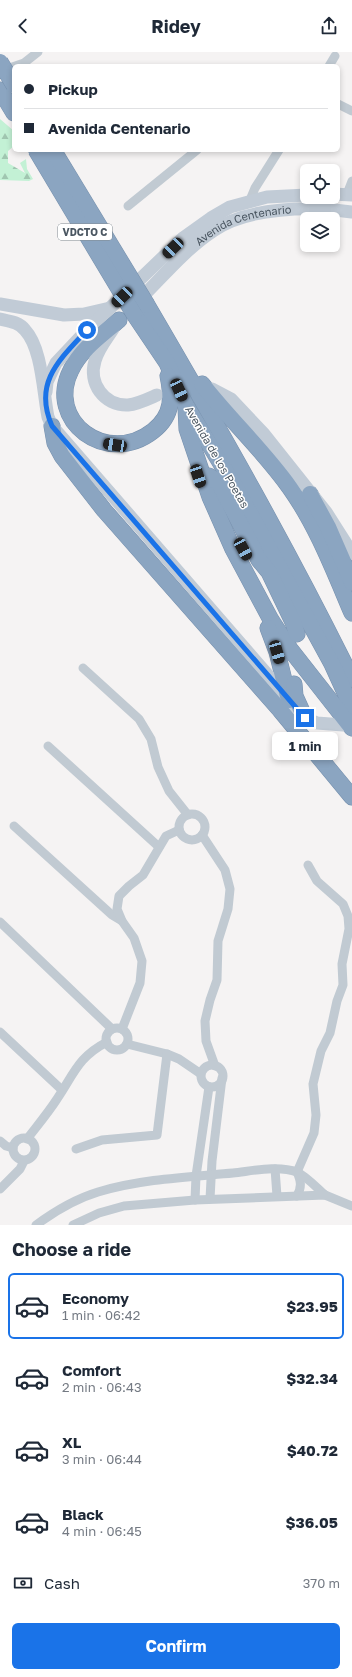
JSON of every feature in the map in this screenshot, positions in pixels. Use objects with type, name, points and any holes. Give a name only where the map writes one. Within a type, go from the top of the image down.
[{"type":"highway","points":[[0,62],[12,82]]},
{"type":"highway","points":[[0,90],[12,110]]},
{"type":"highway","name":"Avenida de los Poetas","points":[[37,152],[140,309],[165,336],[277,533],[352,679]]},
{"type":"highway","name":"Avenida de los Poetas","points":[[54,152],[140,309],[167,363],[185,404],[203,433],[204,439],[332,664],[352,708]]},
{"type":"highway","points":[[115,314],[85,350],[71,370],[66,382],[64,393],[66,405],[76,424],[83,432],[92,439],[104,443],[127,444],[136,442],[157,428],[167,415],[170,404],[167,363]]},
{"type":"highway","points":[[165,336],[210,394],[257,445],[291,489],[315,530],[352,613]]},
{"type":"highway","points":[[185,404],[184,422],[206,509],[266,625],[277,652],[289,700]]},
{"type":"highway","points":[[185,404],[209,476],[222,507],[244,541],[269,572],[293,622],[297,634]]},
{"type":"highway","points":[[52,426],[56,443],[62,456],[112,519],[280,710],[352,797]]},
{"type":"highway","points":[[192,455],[227,537],[271,620],[290,649],[349,725]]},
{"type":"highway","points":[[310,494],[328,527],[352,582]]},
{"type":"highway","points":[[237,498],[268,559],[269,572]]},
{"type":"highway","points":[[206,509],[227,537]]},
{"type":"highway","points":[[112,519],[125,525],[154,550],[162,567],[166,581]]},
{"type":"highway","points":[[244,541],[293,638],[343,704],[349,725]]},
{"type":"highway","points":[[296,665],[293,692],[305,718]]},
{"type":"main road","name":"Avenida Centenario","points":[[157,395],[139,402],[118,404],[108,400],[98,390],[92,371],[99,350],[115,314],[183,238],[211,218],[230,207],[250,200],[267,197],[300,195]]},
{"type":"main road","name":"Avenida Centenario","points":[[0,304],[64,315],[115,314],[213,230],[235,219],[261,212],[289,210],[340,210],[352,212]]},
{"type":"main road","points":[[45,398],[47,382],[56,363],[115,314]]},
{"type":"main road","points":[[0,319],[14,322],[25,329],[33,341],[48,416],[52,426],[154,550],[305,718],[317,723],[349,725]]},
{"type":"main road","points":[[212,389],[231,399],[264,434],[338,529],[352,553]]},
{"type":"street","points":[[21,64],[38,52]]},
{"type":"street","points":[[330,64],[335,56]]},
{"type":"street","points":[[0,72],[12,68]]},
{"type":"street","points":[[340,105],[352,111]]},
{"type":"street","points":[[128,206],[195,152]]},
{"type":"street","points":[[250,200],[255,188],[278,152]]},
{"type":"street","points":[[349,195],[352,181]]},
{"type":"street","points":[[338,529],[352,540]]},
{"type":"street","points":[[83,668],[139,719],[151,739],[158,767],[169,791],[188,815]]},
{"type":"street","points":[[48,746],[159,847]]},
{"type":"street","points":[[192,814],[200,818],[204,826],[202,835],[198,838],[189,840],[182,835],[180,830],[181,821],[188,815],[192,814]]},
{"type":"street","points":[[14,826],[112,915],[122,921]]},
{"type":"street","points":[[122,1029],[140,983],[142,961],[134,938],[122,921],[117,909],[120,896],[129,886],[143,875],[153,861],[166,836],[180,830]]},
{"type":"street","points":[[202,835],[225,870],[230,889],[228,909],[218,941],[218,980],[210,1000],[205,1021],[206,1041],[215,1066],[221,1071],[222,1078],[212,1161],[210,1199]]},
{"type":"street","points":[[297,1196],[300,1189],[300,1181],[297,1172],[314,1133],[316,1115],[313,1084],[321,1051],[330,1034],[337,1001],[343,985],[342,964],[349,929],[348,916],[343,904],[317,881],[308,865]]},
{"type":"street","points":[[0,922],[112,1029],[122,1029],[128,1036],[125,1047],[118,1050],[111,1048],[106,1042],[107,1035],[112,1029]]},
{"type":"street","points":[[0,1032],[62,1090]]},
{"type":"street","points":[[27,1139],[58,1098],[80,1062],[96,1048],[106,1042]]},
{"type":"street","points":[[127,1044],[167,1054],[179,1059],[201,1074]]},
{"type":"street","points":[[76,1149],[102,1140],[157,1135],[167,1054]]},
{"type":"street","points":[[215,1066],[204,1068],[201,1074],[202,1082],[209,1087],[217,1086],[222,1078]]},
{"type":"street","points":[[195,1200],[196,1176],[209,1087]]},
{"type":"street","points":[[24,1138],[27,1139],[32,1141],[35,1151],[29,1160],[24,1161],[16,1157],[13,1148],[16,1141],[24,1138]]},
{"type":"street","points":[[0,1141],[6,1146],[13,1148]]},
{"type":"street","points":[[198,1160],[212,1161]]},
{"type":"street","points":[[0,1189],[20,1169],[24,1161]]},
{"type":"street","points":[[275,1169],[277,1196]]},
{"type":"street","points":[[36,1225],[60,1208],[97,1192],[127,1185],[196,1176],[275,1169],[297,1172],[325,1195],[352,1206]]},
{"type":"street","points":[[73,1225],[99,1213],[124,1206],[210,1199],[325,1195]]},
{"type":"green space","points":[[0,119],[12,129],[12,148],[8,151],[8,163],[25,173],[20,163],[26,159],[27,169],[33,179],[29,181],[0,180]]},
{"type":"route","points":[[87,330],[56,363],[47,382],[45,398],[48,416],[52,426],[305,718]]}]
